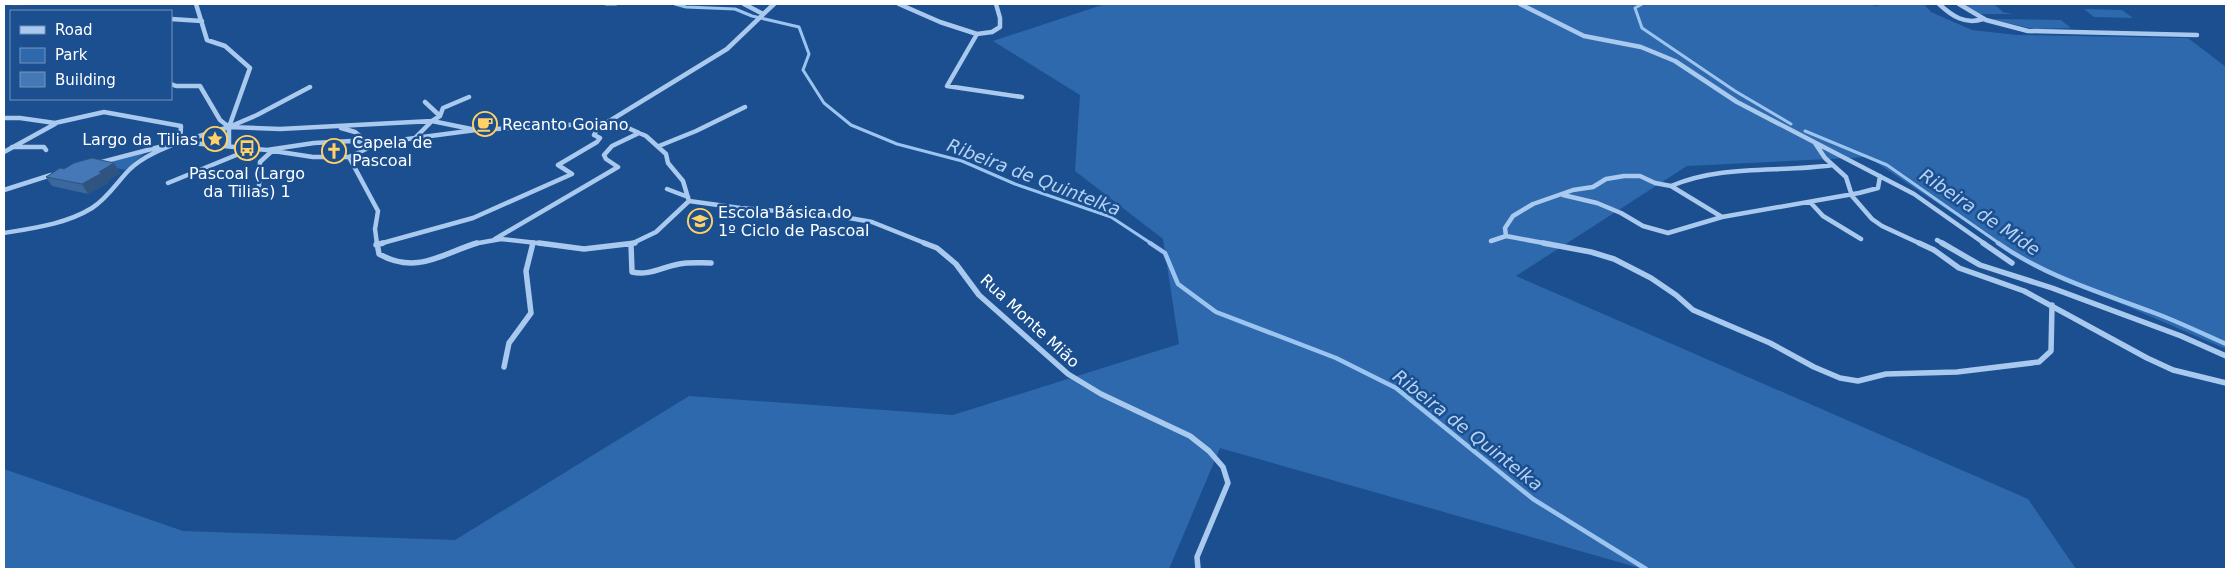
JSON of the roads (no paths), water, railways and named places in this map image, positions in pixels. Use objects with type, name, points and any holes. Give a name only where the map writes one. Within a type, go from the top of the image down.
[{"type":"street","points":[[196,4],[207,40],[225,46],[250,68],[229,127],[229,146]]},
{"type":"street","points":[[744,4],[763,14]]},
{"type":"street","points":[[376,245],[459,223],[489,212],[572,174],[558,166],[596,142],[600,138],[594,135],[595,132],[604,123],[727,49],[774,4]]},
{"type":"street","points":[[899,4],[940,22],[977,34],[990,33],[1001,26],[1002,20],[996,4]]},
{"type":"street","points":[[1520,4],[1584,36],[1641,47],[1675,61],[1737,102],[1914,194],[2012,264]]},
{"type":"street","points":[[1940,4],[1950,14],[1964,20],[1978,21],[1983,19]]},
{"type":"street","points":[[1959,4],[1983,19],[2019,30],[2197,35]]},
{"type":"street","points":[[172,20],[202,21]]},
{"type":"street","points":[[977,34],[947,86],[1022,97]]},
{"type":"street","points":[[172,84],[200,86],[220,120],[229,127],[286,131],[372,123],[432,121],[476,130]]},
{"type":"street","points":[[94,164],[180,142],[229,127],[257,115],[310,87]]},
{"type":"street","points":[[415,138],[432,121],[440,116],[443,108],[469,97]]},
{"type":"street","points":[[425,102],[440,116]]},
{"type":"street","points":[[659,146],[746,107]]},
{"type":"street","points":[[4,152],[55,124],[104,112],[181,126],[180,142]]},
{"type":"street","points":[[4,118],[20,118],[55,124]]},
{"type":"street","points":[[259,186],[260,162],[269,150],[314,143],[366,141],[379,143],[476,130],[604,123],[628,128],[659,146],[666,154],[668,163],[683,181],[689,199],[654,233],[631,244],[574,249],[509,239],[492,240],[467,245],[423,262],[410,264],[392,260],[379,254],[376,245],[375,228],[378,211],[349,157]]},
{"type":"street","points":[[338,127],[355,132],[366,141]]},
{"type":"street","points":[[492,240],[618,168],[606,159],[604,155],[612,146],[639,133]]},
{"type":"street","points":[[4,233],[52,225],[85,211],[106,197],[131,168],[147,157],[180,142],[269,150],[303,156],[349,157],[379,143]]},
{"type":"street","points":[[1814,142],[1846,177],[1852,196],[1872,219],[1882,226],[1934,250],[1958,268],[2024,292],[2052,305],[2147,358],[2174,370],[2226,383]]},
{"type":"street","points":[[303,156],[302,150],[314,143]]},
{"type":"street","points":[[12,147],[44,147],[46,150]]},
{"type":"street","points":[[168,183],[251,148]]},
{"type":"street","points":[[1671,186],[1695,176],[1743,171],[1812,169],[1833,165]]},
{"type":"street","points":[[4,190],[56,174]]},
{"type":"street","points":[[1506,236],[1505,228],[1513,216],[1533,204],[1559,195],[1593,187],[1606,179],[1624,176],[1640,176],[1655,183],[1671,186],[1722,217]]},
{"type":"street","points":[[1559,195],[1577,197],[1597,203],[1621,213],[1643,226],[1668,233],[1722,217],[1852,196],[1878,188],[1880,176]]},
{"type":"street","name":"Rua Monte Mião","points":[[667,189],[689,199],[740,208],[838,216],[872,222],[937,248],[956,264],[979,294],[1068,374],[1101,394],[1190,436],[1210,451],[1223,467],[1228,483],[1197,557],[1198,569]]},
{"type":"street","points":[[1810,202],[1823,216],[1861,239]]},
{"type":"street","points":[[1491,241],[1506,236],[1591,252],[1614,260],[1667,289],[1693,310],[1770,343],[1814,367],[1840,378],[1858,380],[1886,374],[1956,372],[2039,362],[2052,351],[2052,305]]},
{"type":"street","points":[[1936,240],[1980,265],[2181,336],[2226,356]]},
{"type":"street","points":[[504,367],[509,343],[531,313],[526,271],[533,242]]},
{"type":"street","points":[[631,244],[630,260],[632,272],[639,275],[679,264],[710,263]]},
{"type":"waterway","name":"Ribeira de Quintelka","points":[[606,4],[616,4]]},
{"type":"waterway","name":"Ribeira de Quintelka","points":[[675,4],[686,7],[735,9],[752,16],[799,27],[809,54],[803,70],[824,103],[851,125],[897,144],[962,161],[1015,184],[1111,217],[1152,244]]},
{"type":"waterway","name":"Ribeira de Mide","points":[[1642,4],[1635,8],[1642,28],[1735,91],[1791,124]]},
{"type":"waterway","name":"Ribeira de Mide","points":[[1805,131],[1887,165],[2000,244]]},
{"type":"waterway","name":"Ribeira de Quintelka","points":[[1150,243],[1165,253],[1178,284],[1216,312],[1336,358],[1396,388],[1533,499],[1646,569]]},
{"type":"waterway","name":"Ribeira de Mide","points":[[1998,243],[2016,255],[2053,274],[2171,319],[2226,344]]},
{"type":"place","name":"Recanto Goiano","points":[[485,124]]},
{"type":"place","name":"Largo da Tilias","points":[[215,139]]},
{"type":"place","name":"Pascoal (Largo da Tilias) 1","points":[[247,148]]},
{"type":"place","name":"Capela de Pascoal","points":[[334,151]]},
{"type":"place","name":"Escola Básica do 1º Ciclo de Pascoal","points":[[700,221]]}]
